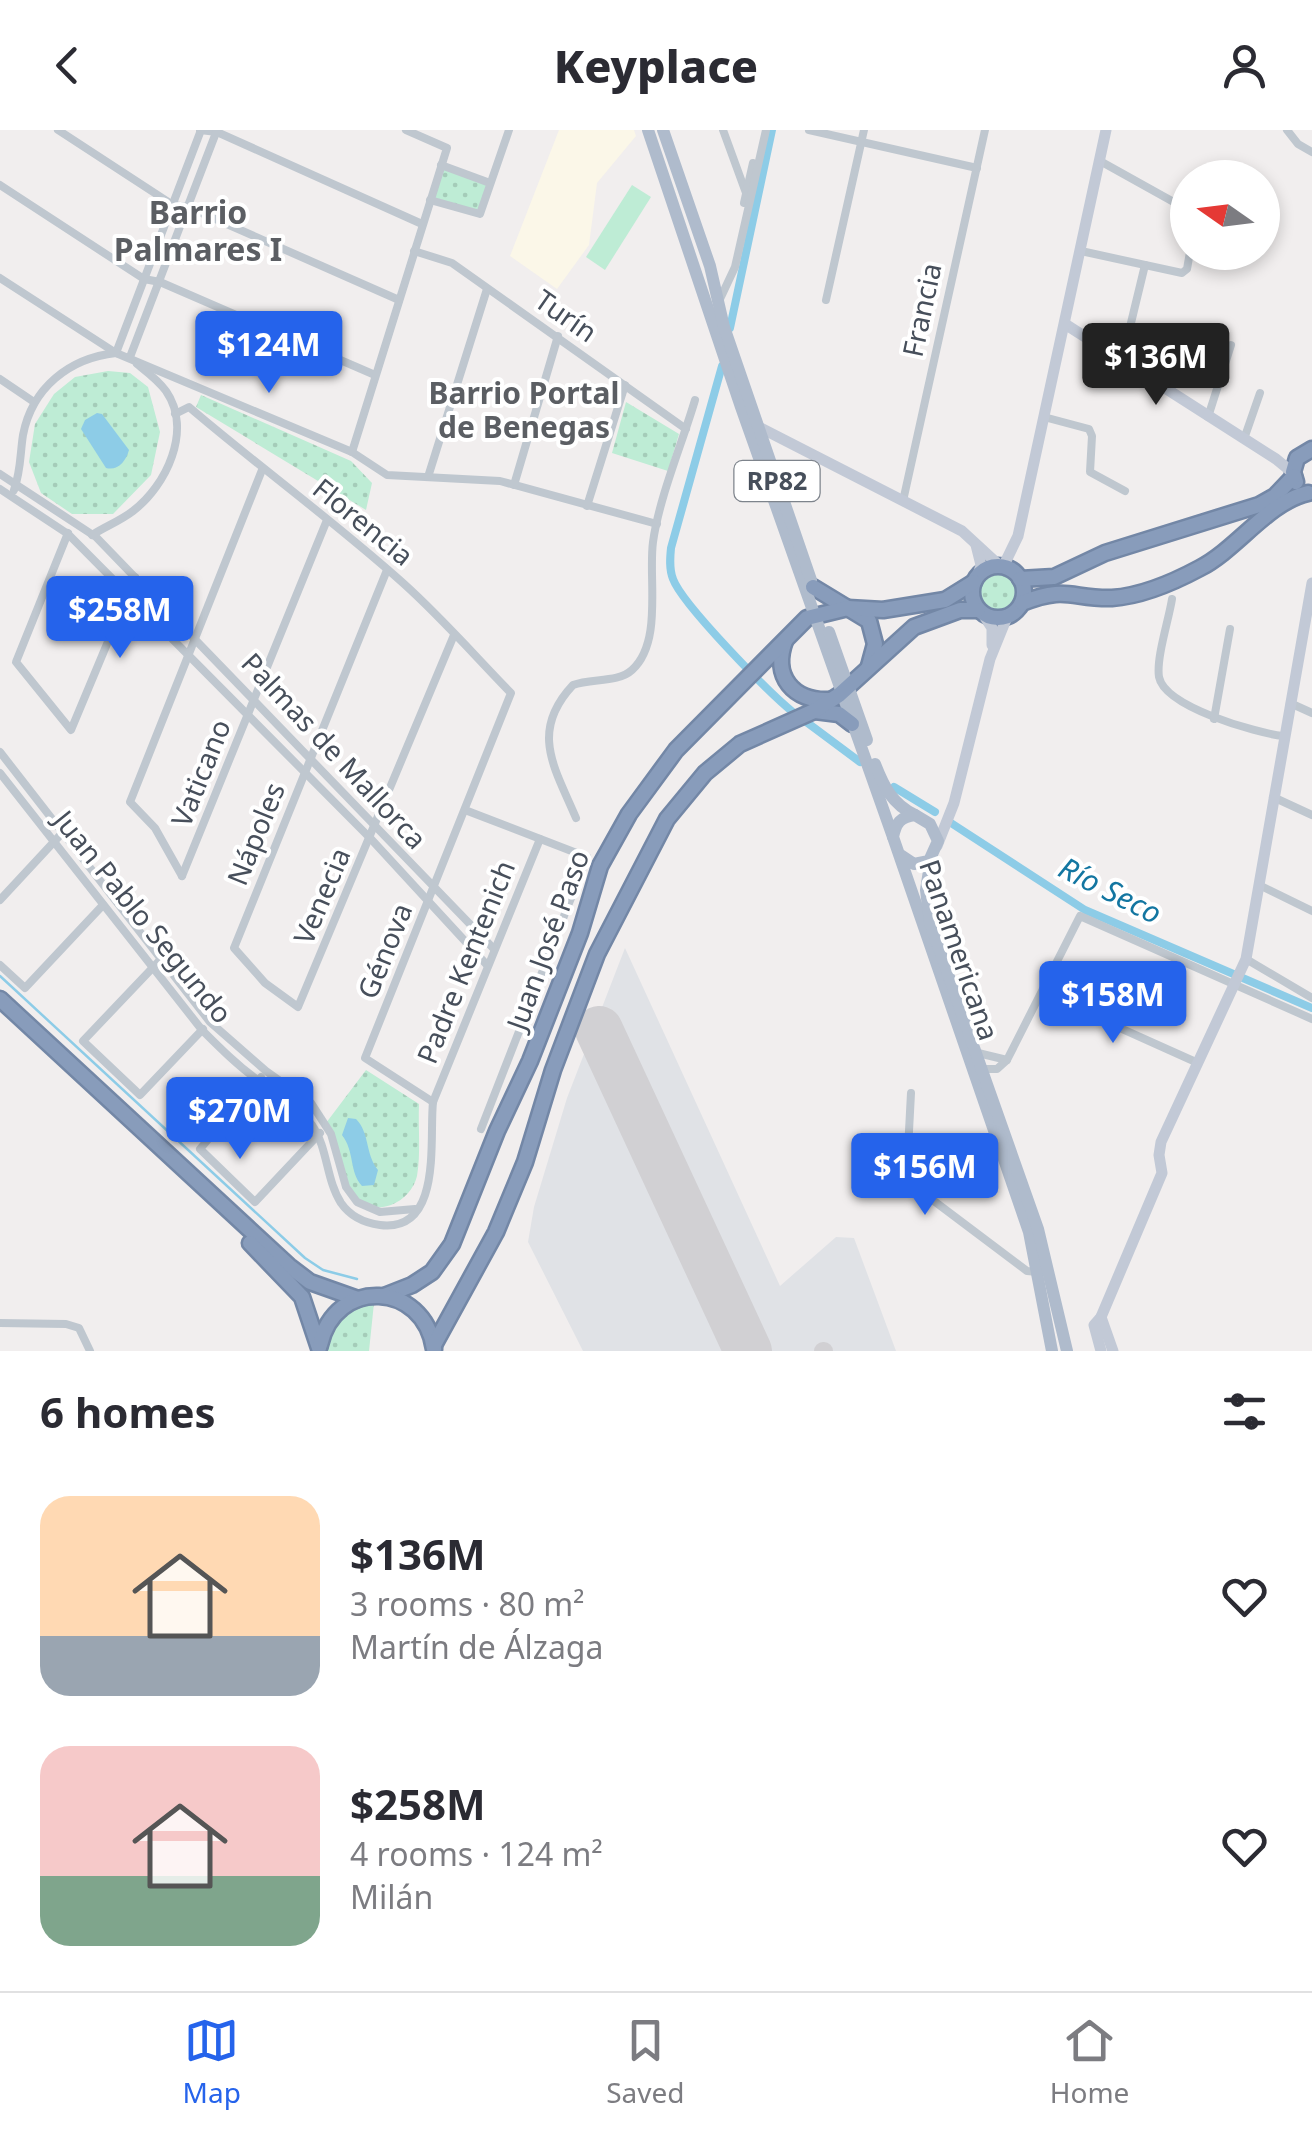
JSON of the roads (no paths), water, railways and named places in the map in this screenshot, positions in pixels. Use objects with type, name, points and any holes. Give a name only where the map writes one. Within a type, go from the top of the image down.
[{"type":"highway","points":[[1019,578],[1054,577],[1105,554],[1259,505],[1275,496],[1309,450]]},
{"type":"highway","points":[[1294,475],[1297,484],[1310,493]]},
{"type":"highway","points":[[976,578],[972,597],[980,612],[992,618],[1007,617],[1022,603],[1056,592],[1120,597],[1165,584],[1220,556],[1286,502],[1310,493]]},
{"type":"highway","points":[[818,614],[848,608],[917,606],[955,596],[991,567],[1002,566],[1019,578],[1024,588],[1022,603]]},
{"type":"highway","points":[[813,588],[864,616],[874,632],[874,650],[866,671]]},
{"type":"highway","name":"Juan José Paso","points":[[434,1348],[496,1232],[525,1162],[553,1070],[597,954],[652,843],[687,793],[724,757],[753,737],[814,711],[840,693],[914,627],[960,610],[980,612]]},
{"type":"highway","name":"Juan José Paso","points":[[358,1299],[384,1296],[432,1272],[452,1244],[530,1061],[608,848],[662,766],[756,666],[788,635],[818,614]]},
{"type":"highway","points":[[788,635],[780,663],[790,688],[804,698],[840,693]]},
{"type":"highway","points":[[814,711],[839,714],[852,724]]},
{"type":"highway","points":[[0,1000],[289,1266],[310,1282],[358,1299]]},
{"type":"highway","points":[[0,1012],[283,1274],[305,1304],[320,1350]]},
{"type":"highway","points":[[384,1296],[413,1309],[427,1325],[434,1348]]},
{"type":"highway","points":[[320,1350],[332,1318],[358,1299]]},
{"type":"main road","points":[[653,131],[710,266],[725,345]]},
{"type":"main road","points":[[653,131],[725,345]]},
{"type":"main road","name":"Panamericana","points":[[725,345],[757,426],[813,588],[818,614]]},
{"type":"main road","name":"Panamericana","points":[[725,345],[939,978],[988,1063]]},
{"type":"main road","name":"Panamericana","points":[[840,693],[886,789],[903,809],[920,817],[936,834],[926,910],[988,1063],[1038,1272],[1052,1351]]},
{"type":"main road","name":"Panamericana","points":[[893,837],[900,820],[920,817]]},
{"type":"main road","name":"Panamericana","points":[[899,854],[914,864],[924,864],[934,852]]},
{"type":"main road","points":[[988,1063],[990,1086],[1045,1251],[1067,1351]]},
{"type":"street","points":[[58,130],[174,206],[188,206],[399,300]]},
{"type":"street","points":[[116,353],[201,130],[217,131],[422,224]]},
{"type":"street","points":[[352,452],[446,148],[406,130]]},
{"type":"street","points":[[430,200],[480,214],[508,130]]},
{"type":"street","points":[[723,130],[746,192]]},
{"type":"street","points":[[735,267],[746,192],[763,130]]},
{"type":"street","points":[[718,305],[735,267],[763,130]]},
{"type":"street","points":[[809,130],[977,168]]},
{"type":"street","points":[[826,300],[864,130]]},
{"type":"street","name":"Francia","points":[[903,501],[985,130]]},
{"type":"street","points":[[1019,578],[1018,536],[1106,130]]},
{"type":"street","points":[[1287,130],[1298,144],[1312,152]]},
{"type":"street","points":[[130,358],[217,131]]},
{"type":"street","points":[[1100,161],[1170,200]]},
{"type":"street","points":[[441,165],[490,184]]},
{"type":"street","points":[[0,185],[144,279],[160,282],[375,374]]},
{"type":"street","points":[[1081,251],[1170,269]]},
{"type":"street","name":"Turín","points":[[414,252],[452,263],[686,430]]},
{"type":"street","points":[[1122,360],[1145,265]]},
{"type":"street","points":[[0,278],[116,353],[352,452],[387,475],[514,484],[657,524]]},
{"type":"street","points":[[428,478],[487,289]]},
{"type":"street","points":[[1065,324],[1270,454],[1294,475]]},
{"type":"street","points":[[514,484],[558,336]]},
{"type":"street","points":[[1208,417],[1230,344]]},
{"type":"street","points":[[11,498],[21,469],[22,440],[34,402],[44,388],[66,369],[89,358],[116,353]]},
{"type":"street","points":[[92,534],[133,512],[162,481],[174,446],[176,414],[165,390],[130,358]]},
{"type":"street","points":[[0,379],[34,402]]},
{"type":"street","points":[[587,506],[624,384]]},
{"type":"street","points":[[176,414],[189,407],[198,386]]},
{"type":"street","points":[[1244,439],[1260,393]]},
{"type":"street","points":[[576,818],[547,745],[550,723],[573,686],[625,675],[639,662],[653,609],[652,560],[657,524],[695,400]]},
{"type":"street","name":"Florencia","points":[[189,407],[388,570],[510,693]]},
{"type":"street","points":[[1044,417],[1088,430],[1092,436],[1090,472],[1125,491]]},
{"type":"street","points":[[757,426],[974,541],[1002,566],[1018,536]]},
{"type":"street","points":[[1270,454],[1284,458],[1309,450]]},
{"type":"street","points":[[188,655],[262,470]]},
{"type":"street","points":[[0,489],[3,476]]},
{"type":"street","name":"Palmas de Mallorca","points":[[3,476],[92,534],[494,949]]},
{"type":"street","name":"Palmas de Mallorca","points":[[0,489],[68,534],[370,839],[488,965]]},
{"type":"street","points":[[71,519],[16,662],[71,730],[135,577]]},
{"type":"street","name":"Vaticano","points":[[188,655],[130,802],[155,828],[182,876],[326,520]]},
{"type":"street","points":[[974,541],[981,565],[976,578]]},
{"type":"street","name":"Nápoles","points":[[298,1008],[265,983],[234,948],[388,570]]},
{"type":"street","points":[[1101,1351],[1093,1329],[1162,1174],[1158,1155],[1161,1142],[1246,959],[1312,583]]},
{"type":"street","points":[[1172,599],[1160,681],[1214,719],[1283,736]]},
{"type":"street","points":[[980,612],[992,628],[990,660]]},
{"type":"street","points":[[934,852],[990,660],[1007,617]]},
{"type":"street","points":[[1214,719],[1230,629]]},
{"type":"street","name":"Venecia","points":[[298,1008],[454,634]]},
{"type":"street","name":"Génova","points":[[433,1102],[365,1058],[510,693]]},
{"type":"street","points":[[1290,703],[1312,713]]},
{"type":"street","name":"Juan Pablo Segundo","points":[[0,752],[210,1022],[266,1071],[302,1095],[327,1126],[346,1186],[356,1202],[380,1212],[416,1210]]},
{"type":"street","points":[[1,777],[14,769]]},
{"type":"street","name":"Juan Pablo Segundo","points":[[1,777],[202,1030],[259,1081],[295,1106],[318,1136],[332,1183],[340,1201],[354,1217],[388,1226],[401,1224],[416,1210]]},
{"type":"street","points":[[920,817],[937,817],[954,794]]},
{"type":"street","points":[[1273,797],[1312,815]]},
{"type":"street","points":[[465,810],[587,857],[481,1129]]},
{"type":"street","points":[[0,900],[64,831]]},
{"type":"street","name":"Padre Kentenich","points":[[433,1102],[540,839]]},
{"type":"street","points":[[1259,885],[1312,911]]},
{"type":"street","points":[[0,965],[24,988],[114,895]]},
{"type":"street","points":[[988,1063],[1042,993],[1080,916],[1312,1019]]},
{"type":"street","points":[[160,959],[83,1041],[140,1094],[210,1022]]},
{"type":"street","points":[[1246,959],[1312,998]]},
{"type":"street","points":[[1042,993],[1199,1064]]},
{"type":"street","points":[[266,1071],[200,1149],[255,1202],[327,1126]]},
{"type":"street","points":[[911,1093],[909,1165],[922,1191],[1028,1271],[1038,1272]]},
{"type":"street","points":[[416,1210],[426,1195],[431,1175],[433,1102]]},
{"type":"street","points":[[1101,1317],[1112,1351]]},
{"type":"street","points":[[0,1324],[66,1324],[78,1328],[90,1351]]},
{"type":"water","points":[[102,414],[129,450],[118,467],[106,468],[81,429],[85,420]]},
{"type":"water","points":[[348,1118],[356,1119],[364,1131],[378,1170],[374,1185],[362,1186],[355,1175],[342,1135]]},
{"type":"waterway","name":"Río Seco","points":[[730,328],[772,130]]},
{"type":"waterway","name":"Río Seco","points":[[722,366],[671,548],[671,571],[680,591],[709,627],[794,713]]},
{"type":"waterway","name":"Río Seco","points":[[805,721],[860,762]]},
{"type":"waterway","name":"Río Seco","points":[[894,787],[935,812]]},
{"type":"waterway","name":"Río Seco","points":[[951,823],[1085,910],[1312,1008]]},
{"type":"waterway","points":[[0,976],[305,1258],[323,1270],[357,1279]]},
{"type":"district","name":"Barrio Palmares I","points":[[198,232]]},
{"type":"district","name":"Barrio Portal de Benegas","points":[[524,411]]}]
